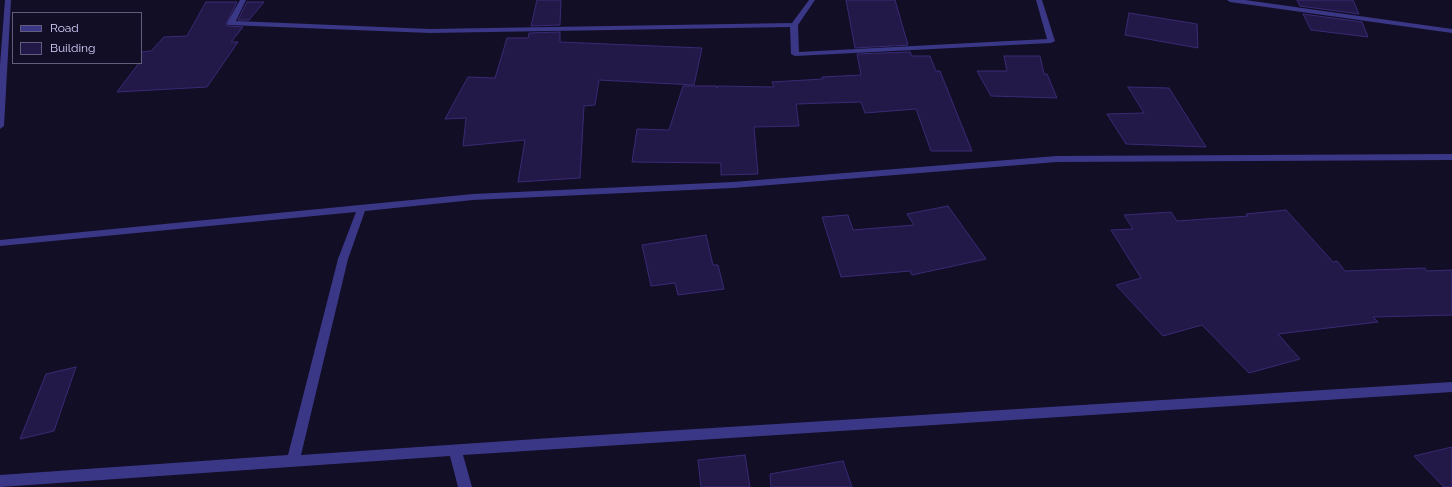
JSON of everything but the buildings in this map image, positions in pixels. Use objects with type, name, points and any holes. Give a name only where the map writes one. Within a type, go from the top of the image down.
[{"type":"street","points":[[0,126],[1,89],[8,0]]},
{"type":"street","points":[[244,0],[231,23],[430,31],[794,25]]},
{"type":"street","points":[[812,0],[794,25],[795,54],[1051,41],[1039,0]]},
{"type":"street","points":[[1230,0],[1452,31]]},
{"type":"street","points":[[0,243],[473,197],[733,185],[1057,159],[1452,157]]},
{"type":"street","points":[[293,461],[343,259],[362,207]]},
{"type":"street","points":[[0,481],[455,450],[1452,387]]},
{"type":"street","points":[[455,450],[465,487]]}]
